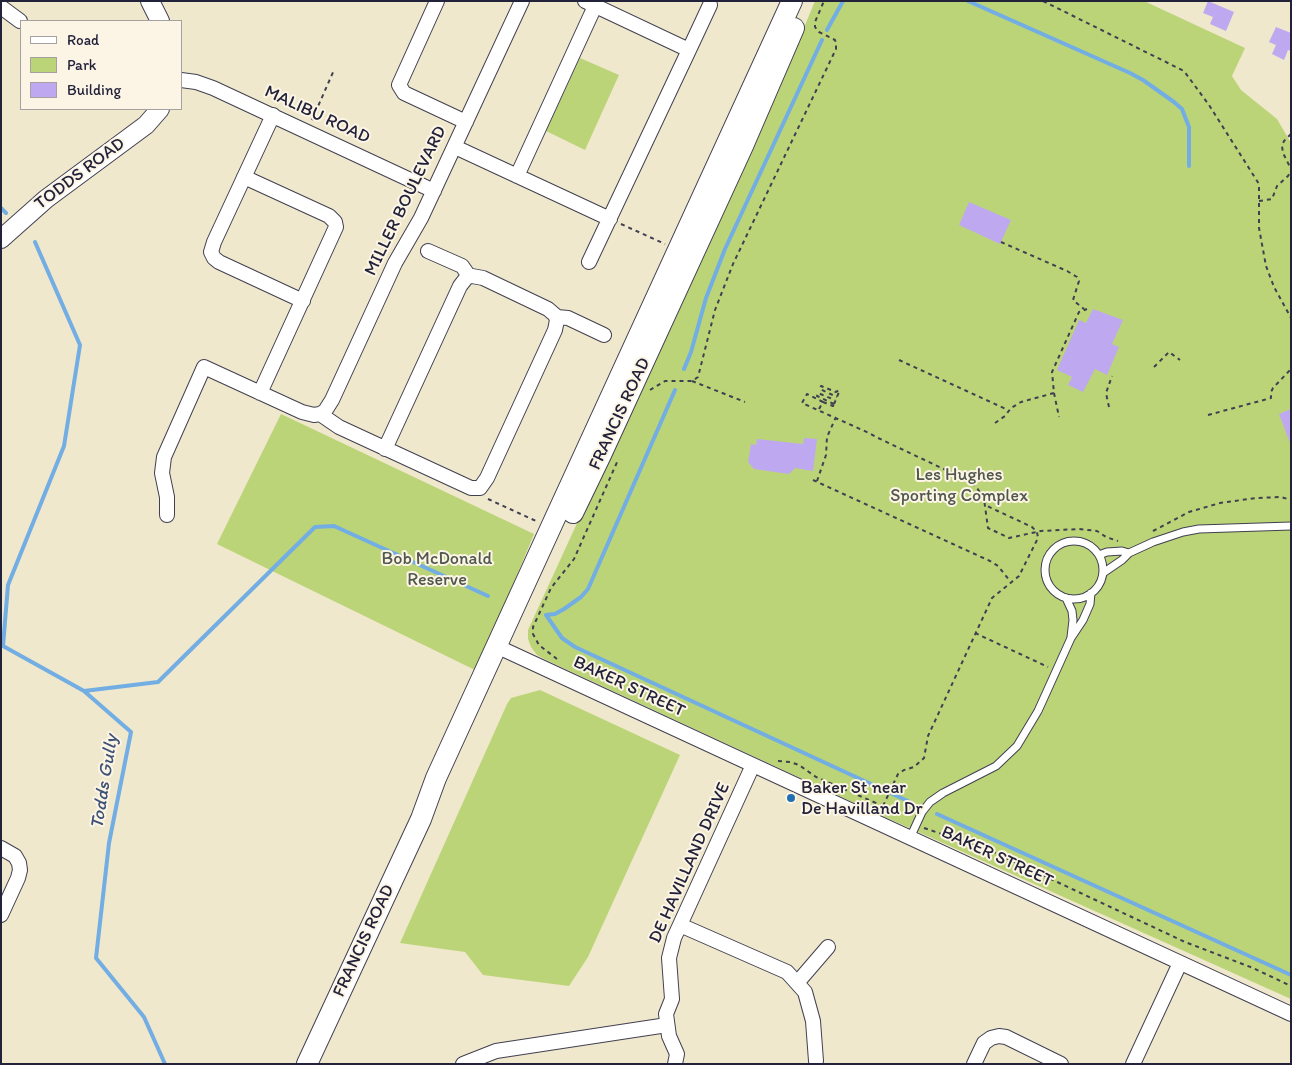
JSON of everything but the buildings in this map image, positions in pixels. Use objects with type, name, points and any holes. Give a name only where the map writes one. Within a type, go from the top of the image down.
[{"type":"main road","name":"FRANCIS ROAD","points":[[789,22],[792,1]]},
{"type":"main road","name":"FRANCIS ROAD","points":[[307,1064],[421,819],[444,783],[471,731],[502,649],[789,22],[804,1]]},
{"type":"street","points":[[150,1],[160,20]]},
{"type":"street","points":[[437,1],[399,85],[404,93],[466,122]]},
{"type":"street","name":"MILLER BOULEVARD","points":[[320,414],[332,400],[395,264],[421,218],[455,147],[522,1]]},
{"type":"street","points":[[517,176],[590,4],[689,50]]},
{"type":"street","points":[[589,262],[710,5]]},
{"type":"street","points":[[1,7],[20,21]]},
{"type":"street","name":"MALIBU ROAD","points":[[182,80],[196,82],[213,88],[434,191]]},
{"type":"street","name":"TODDS ROAD","points":[[1,240],[46,198],[146,125],[159,110]]},
{"type":"street","points":[[273,115],[212,246],[212,256],[219,262],[303,301]]},
{"type":"street","points":[[455,147],[610,219]]},
{"type":"street","points":[[244,177],[326,215],[335,222],[336,228],[260,393]]},
{"type":"street","points":[[428,250],[462,266],[469,276]]},
{"type":"street","points":[[385,448],[460,286],[469,276],[483,278],[548,309],[557,317],[568,318],[604,335]]},
{"type":"street","points":[[167,515],[168,497],[162,473],[164,457],[204,367],[306,414],[320,414],[335,425],[471,488],[478,489],[484,485],[491,470],[555,330],[557,317]]},
{"type":"street","name":"BAKER STREET","points":[[502,649],[1291,1014]]},
{"type":"street","name":"DE HAVILLAND DRIVE","points":[[675,1064],[677,1054],[669,1036],[666,1014],[672,999],[669,958],[674,938],[753,765]]},
{"type":"street","points":[[1,848],[15,856],[20,870],[1,915]]},
{"type":"street","points":[[680,925],[787,972],[805,992],[813,1022],[816,1061]]},
{"type":"street","points":[[797,983],[828,947]]},
{"type":"street","points":[[1132,1064],[1180,963]]},
{"type":"street","points":[[463,1064],[496,1051],[668,1025]]},
{"type":"street","points":[[974,1064],[984,1043],[991,1038],[999,1036],[1006,1037],[1061,1064]]},
{"type":"lane","points":[[1103,573],[1130,553],[1170,536],[1199,529],[1291,526]]},
{"type":"lane","points":[[1078,541],[1092,548],[1099,555],[1103,573],[1101,581],[1092,593],[1084,597],[1066,598],[1054,590],[1046,578],[1045,570],[1050,554],[1062,544],[1078,541]]},
{"type":"lane","points":[[1099,555],[1106,552],[1130,553]]},
{"type":"lane","points":[[910,838],[922,812],[930,802],[943,793],[996,766],[1008,757],[1028,729],[1071,638],[1083,620],[1090,604],[1092,593]]},
{"type":"lane","points":[[1066,598],[1072,611],[1071,638]]},
{"type":"path","points":[[692,381],[696,380],[699,375],[711,324],[733,264],[836,50],[835,40],[819,32],[815,27],[815,22],[824,1]]},
{"type":"path","points":[[1043,1],[1184,71],[1209,105],[1259,184],[1258,228],[1266,266],[1291,318]]},
{"type":"path","points":[[312,120],[334,70]]},
{"type":"path","points":[[1259,201],[1272,199],[1278,183],[1288,176],[1291,170],[1282,146],[1291,134]]},
{"type":"path","points":[[610,219],[659,241]]},
{"type":"path","points":[[1001,242],[1078,277],[1079,281],[1073,300],[1085,309],[1079,312],[1052,372],[1059,417]]},
{"type":"path","points":[[1154,367],[1169,352],[1180,360]]},
{"type":"path","points":[[899,360],[1008,410]]},
{"type":"path","points":[[1208,415],[1271,398],[1273,388],[1291,369]]},
{"type":"path","points":[[1109,407],[1106,393],[1112,376]]},
{"type":"path","points":[[649,391],[665,381],[692,381],[745,402]]},
{"type":"path","points":[[837,397],[820,389],[821,386],[836,392],[838,390]]},
{"type":"path","points":[[834,404],[840,386]]},
{"type":"path","points":[[995,422],[1005,416],[1008,410],[1021,402],[1054,392]]},
{"type":"path","points":[[834,404],[817,396],[818,393],[836,400]]},
{"type":"path","points":[[834,404],[833,406],[807,394],[802,403],[836,417],[969,480],[981,493],[985,505],[988,528],[1010,538],[1061,529],[1096,531],[1106,537],[1124,542]]},
{"type":"path","points":[[819,410],[823,402]]},
{"type":"path","points":[[817,482],[826,455],[827,438],[836,417]]},
{"type":"path","points":[[556,658],[539,645],[533,634],[532,627],[550,588],[574,559],[618,459]]},
{"type":"path","points":[[813,480],[990,561],[998,566],[1010,582]]},
{"type":"path","points":[[478,489],[484,497],[529,518]]},
{"type":"path","points":[[1150,533],[1189,512],[1220,503],[1256,498],[1281,497],[1291,500]]},
{"type":"path","points":[[883,806],[894,780],[901,771],[914,767],[924,758],[928,736],[992,598],[1019,576],[1038,538],[1037,532],[1032,527],[985,505]]},
{"type":"path","points":[[975,633],[1057,671]]},
{"type":"green space","name":"Les Hughes Sporting Complex","points":[[815,1],[1144,1],[1245,48],[1232,76],[1241,90],[1277,119],[1291,143],[1291,999],[876,813],[546,660],[537,655],[531,647],[528,639],[528,630]]},
{"type":"green space","points":[[580,58],[619,75],[585,150],[546,131]]},
{"type":"green space","name":"Bob McDonald Reserve","points":[[281,414],[534,534],[477,671],[217,544]]},
{"type":"green space","points":[[540,690],[680,755],[588,957],[569,986],[483,975],[465,952],[400,943],[507,704],[511,698]]},
{"type":"waterway","points":[[827,30],[843,1]]},
{"type":"waterway","points":[[968,1],[1130,73],[1174,102],[1182,109],[1189,127],[1189,166]]},
{"type":"waterway","points":[[684,369],[691,352],[706,298],[725,249],[822,40]]},
{"type":"waterway","name":"Todds Gully","points":[[1,208],[6,213]]},
{"type":"waterway","name":"Todds Gully","points":[[35,242],[80,345],[64,446],[8,585],[3,646],[84,691],[131,732],[109,843],[96,958],[144,1017],[165,1064]]},
{"type":"waterway","points":[[675,390],[588,589],[581,597],[564,609],[555,614],[546,615],[562,638],[575,647],[912,803]]},
{"type":"waterway","points":[[84,691],[158,682],[315,527],[334,526],[488,596]]},
{"type":"waterway","points":[[937,814],[1291,975]]},
{"type":"place","name":"Baker St near De Havilland Dr","points":[[791,798]]}]
